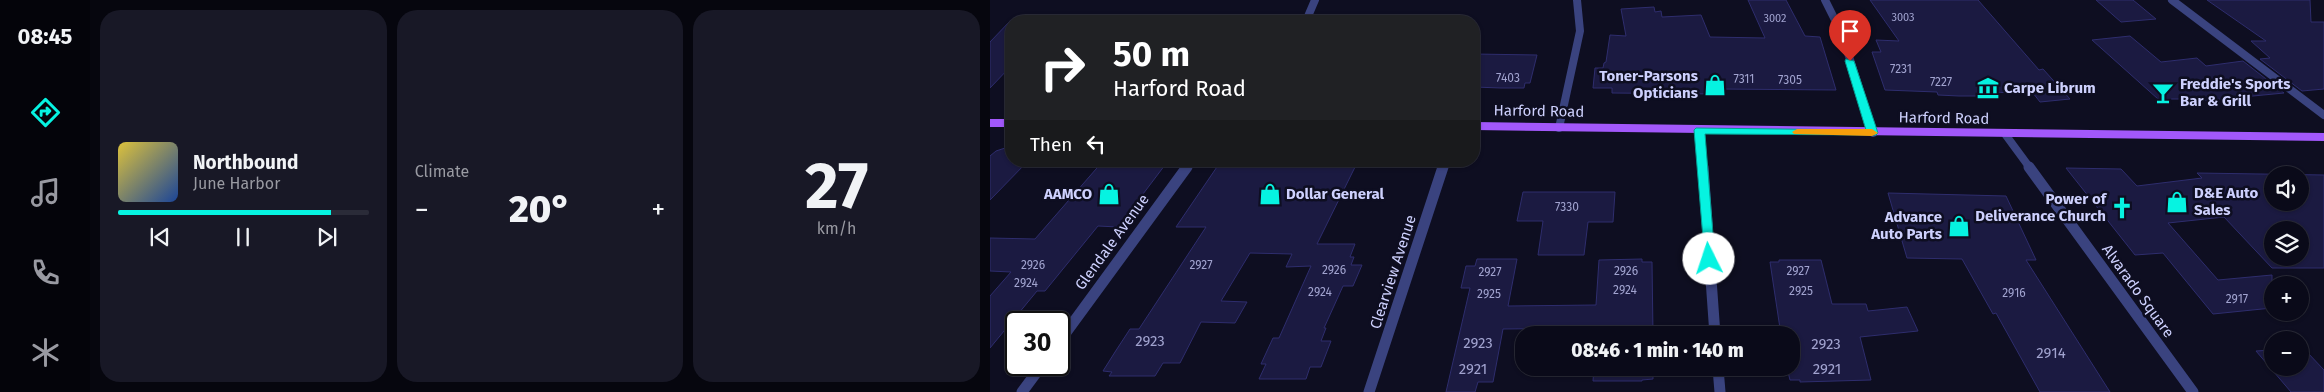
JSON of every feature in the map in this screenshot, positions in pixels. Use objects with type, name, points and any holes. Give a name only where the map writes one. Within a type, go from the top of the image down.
[{"type":"main road","points":[[990,123],[1005,123]]},
{"type":"main road","name":"Harford Road","points":[[1480,126],[2324,138]]},
{"type":"street","points":[[1309,15],[1315,0]]},
{"type":"street","points":[[1559,128],[1580,31],[1577,0]]},
{"type":"street","points":[[1825,0],[1842,34],[1872,133]]},
{"type":"street","points":[[2172,0],[2324,115]]},
{"type":"street","points":[[1700,130],[1714,326]]},
{"type":"street","name":"Alvarado Square","points":[[2005,134],[2193,392]]},
{"type":"street","name":"Glendale Avenue","points":[[1070,327],[1188,167]]},
{"type":"street","name":"Clearview Avenue","points":[[1369,392],[1443,167]]},
{"type":"street","points":[[1022,392],[1034,376]]},
{"type":"street","points":[[1719,376],[1720,392]]},
{"type":"building","points":[[1748,0],[1786,0],[1805,36],[1820,37],[1836,90],[1719,89],[1719,94],[1612,93],[1612,88],[1593,88],[1595,68],[1603,68],[1606,62],[1610,35],[1626,36],[1621,9],[1654,7],[1655,12],[1661,11],[1662,17],[1701,15],[1710,37],[1765,38]]},
{"type":"building","points":[[1870,0],[1978,0],[2039,70],[2043,69],[2070,99],[2040,102],[2033,93],[1980,92],[1982,96],[1959,96],[1938,95],[1937,92],[1885,90],[1872,52],[1881,52],[1876,40],[1899,41]]},
{"type":"building","points":[[2096,0],[2133,0],[2156,19],[2121,22]]},
{"type":"building","points":[[2207,0],[2310,0],[2311,22],[2324,22],[2324,89],[2302,91],[2260,59],[2270,58],[2251,41],[2266,41]]},
{"type":"building","points":[[1005,26],[1005,72],[990,88],[990,42]]},
{"type":"building","points":[[2130,36],[2161,62],[2197,58],[2206,66],[2243,61],[2284,93],[2191,102],[2188,99],[2158,99],[2092,40]]},
{"type":"building","points":[[1480,54],[1537,55],[1530,83],[1525,83],[1524,88],[1480,87]]},
{"type":"building","points":[[1005,148],[1005,167],[1022,167],[990,200],[990,156],[996,151]]},
{"type":"building","points":[[1098,167],[1163,167],[1118,227],[1098,226],[1045,291],[1037,291],[1021,311],[1005,311],[1005,330],[990,348],[990,296],[1011,272],[990,271],[990,238],[1035,239]]},
{"type":"building","points":[[1217,167],[1355,167],[1317,244],[1355,244],[1350,257],[1354,257],[1351,265],[1362,265],[1353,286],[1343,286],[1324,328],[1326,328],[1321,341],[1331,341],[1321,367],[1310,367],[1306,379],[1259,379],[1266,364],[1261,364],[1273,338],[1279,338],[1311,266],[1286,267],[1292,254],[1250,253],[1221,301],[1247,302],[1235,323],[1201,322],[1180,363],[1163,363],[1155,376],[1109,376],[1112,372],[1103,371],[1130,329],[1139,329],[1206,227],[1176,227]]},
{"type":"building","points":[[2066,168],[2121,169],[2137,186],[2202,178],[2197,173],[2264,174],[2264,211],[2309,211],[2309,175],[2324,175],[2324,268],[2272,268],[2270,266],[2309,266],[2309,221],[2264,221],[2264,260],[2224,217],[2168,223],[2218,280],[2272,275],[2264,276],[2264,309],[2213,314],[2163,253],[2135,255]]},
{"type":"building","points":[[1523,192],[1615,192],[1613,222],[1588,222],[1584,255],[1538,255],[1543,221],[1517,221]]},
{"type":"building","points":[[1888,193],[2006,196],[2036,260],[2026,260],[2110,392],[2040,392],[1996,313],[1993,314],[1962,259],[1907,258]]},
{"type":"building","points":[[1477,259],[1517,259],[1508,306],[1596,305],[1599,260],[1642,259],[1642,262],[1652,262],[1653,326],[1515,326],[1515,329],[1503,329],[1493,382],[1478,382],[1475,392],[1446,392],[1470,288],[1461,288],[1466,266],[1475,266]]},
{"type":"building","points":[[1779,260],[1821,260],[1832,304],[1866,304],[1868,311],[1907,307],[1918,331],[1860,337],[1871,380],[1800,382],[1800,380],[1790,380],[1789,376],[1800,376],[1800,326],[1780,326],[1770,262],[1779,262]]},
{"type":"building","points":[[2264,350],[2264,360],[2256,351]]},
{"type":"building","points":[[2309,354],[2324,370],[2324,392],[2291,392],[2277,376],[2309,376]]},
{"type":"building","points":[[1593,376],[1653,376],[1653,379],[1642,381],[1593,381]]},
{"type":"slow traffic","points":[[1797,132],[1872,133]]},
{"type":"place","name":"Toner-Parsons Opticians","points":[[1715,85]]},
{"type":"place","name":"Carpe Librum","points":[[1988,88]]},
{"type":"place","name":"Freddie's Sports Bar & Grill","points":[[2163,93]]},
{"type":"place","name":"AAMCO","points":[[1109,194]]},
{"type":"place","name":"Dollar General","points":[[1270,194]]},
{"type":"place","name":"D&E Auto Sales","points":[[2177,202]]},
{"type":"place","name":"Power of Deliverance Church","points":[[2122,208]]},
{"type":"place","name":"Advance Auto Parts","points":[[1959,226]]},
{"type":"route","points":[[1709,259],[1700,130],[1872,133],[1850,61]]}]
